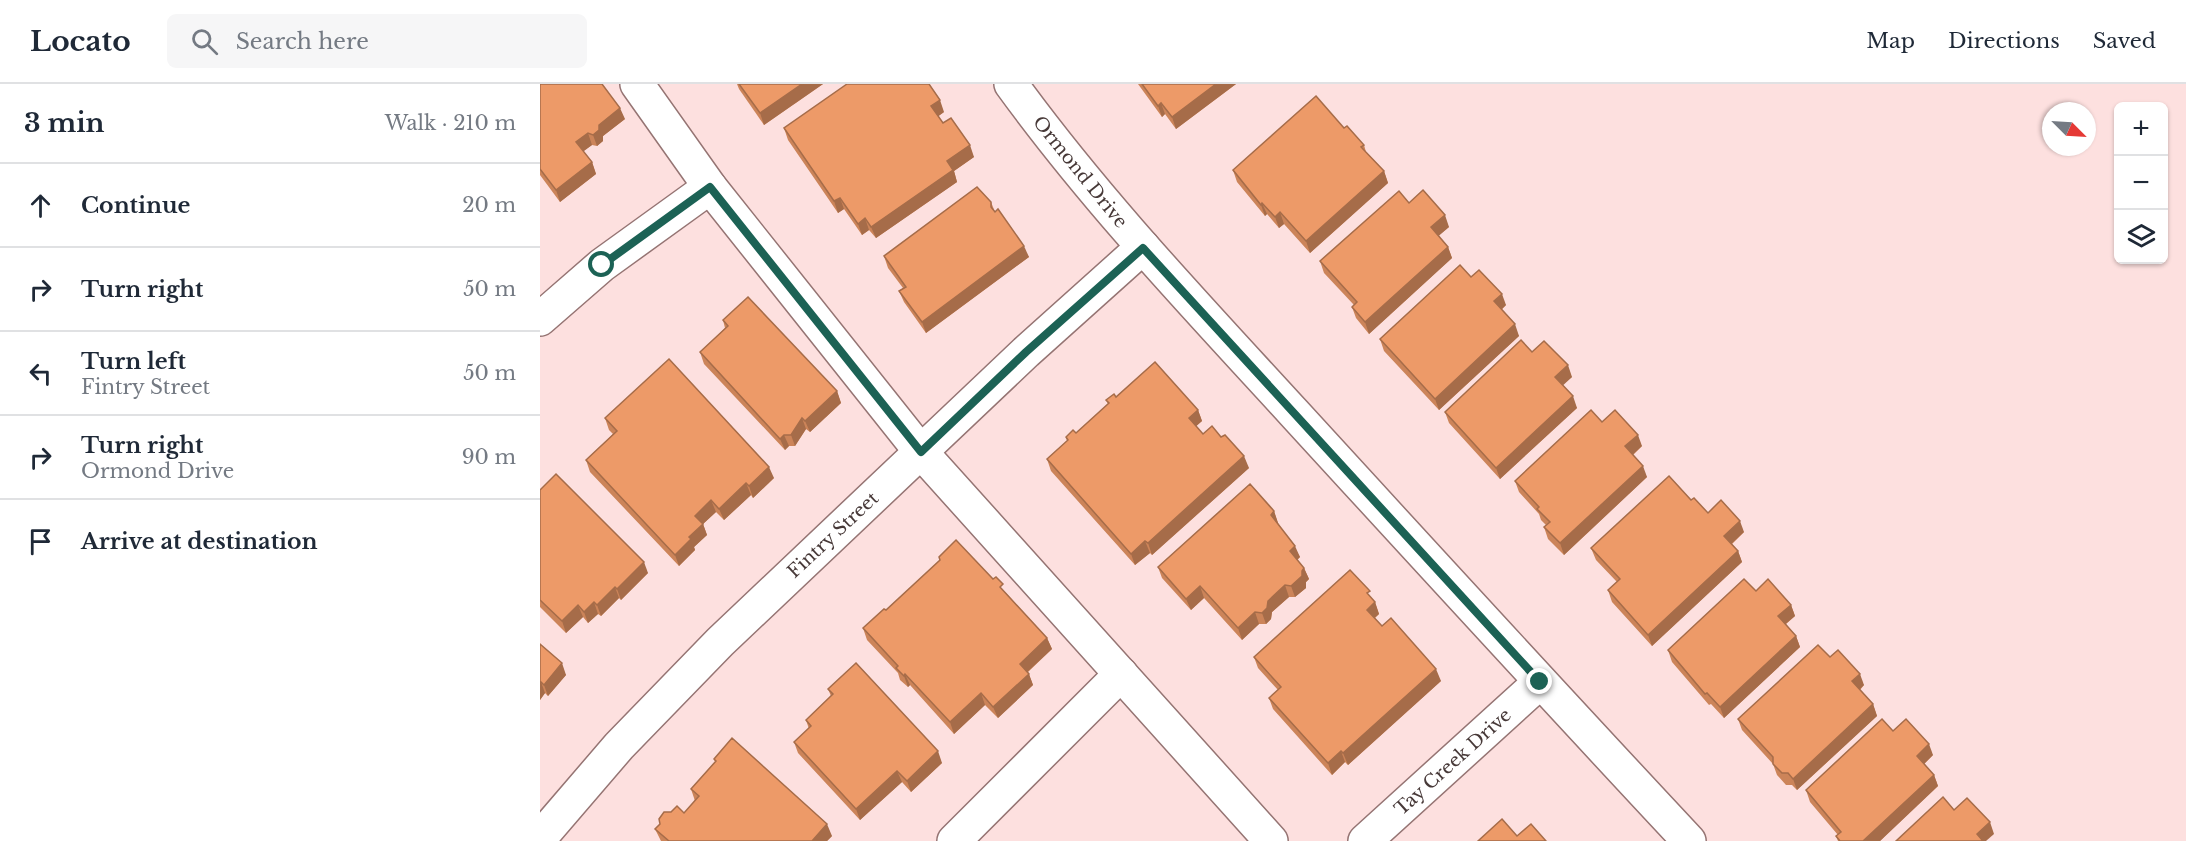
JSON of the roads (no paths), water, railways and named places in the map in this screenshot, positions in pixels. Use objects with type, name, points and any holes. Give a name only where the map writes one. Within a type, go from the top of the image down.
[{"type":"street","points":[[638,84],[710,187],[921,452],[1271,841]]},
{"type":"street","name":"Ormond Drive","points":[[1011,84],[1049,136],[1143,248],[1540,682],[1689,841]]},
{"type":"street","points":[[540,319],[602,265],[710,187]]},
{"type":"street","name":"Fintry Street","points":[[540,838],[619,746],[720,642],[1026,352],[1143,248]]},
{"type":"street","points":[[954,841],[1121,674]]},
{"type":"street","name":"Tay Creek Drive","points":[[1365,841],[1540,682]]}]
